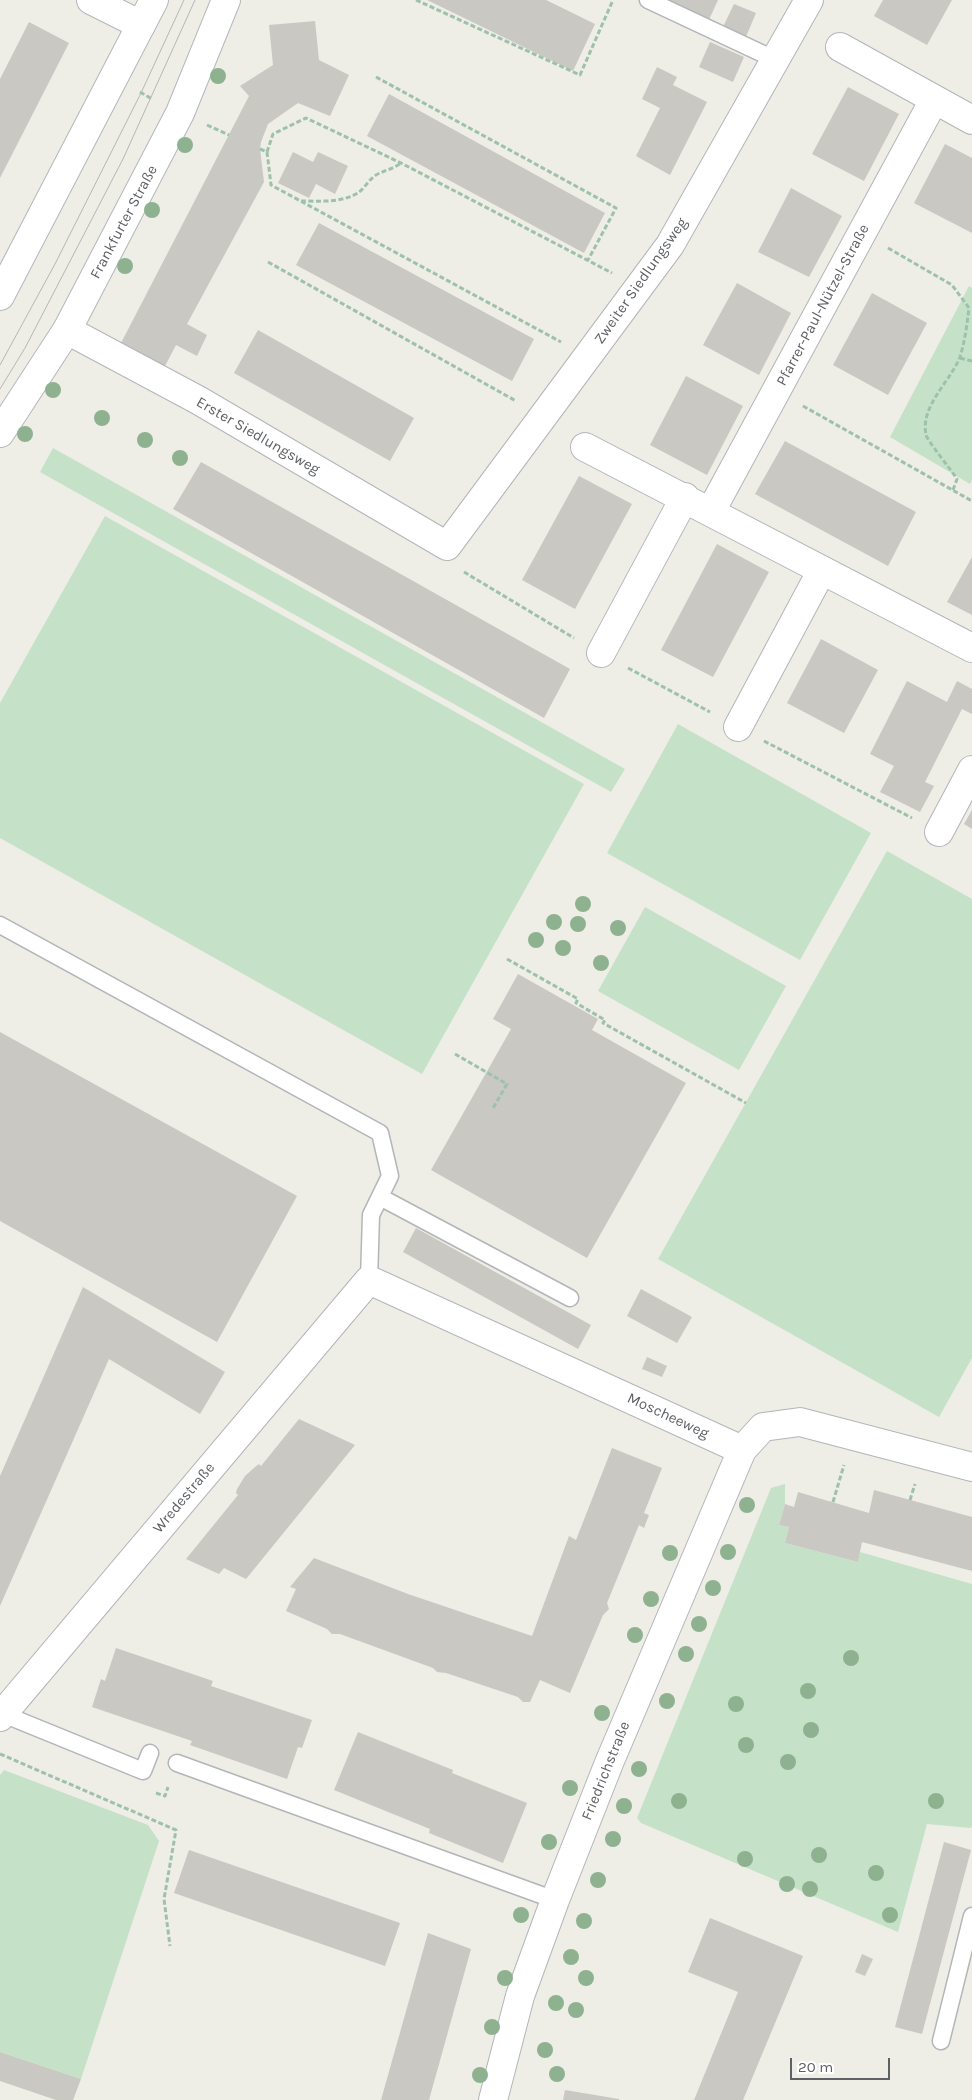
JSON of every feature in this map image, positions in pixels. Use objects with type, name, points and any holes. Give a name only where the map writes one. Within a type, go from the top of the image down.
[{"type":"street","points":[[91,0],[141,25]]},
{"type":"street","points":[[0,296],[154,0]]},
{"type":"street","name":"Frankfurter Straße","points":[[0,433],[67,330],[180,114],[226,0]]},
{"type":"street","name":"Zweiter Siedlungsweg","points":[[448,546],[670,245],[809,0]]},
{"type":"street","points":[[840,47],[972,120]]},
{"type":"street","name":"Pfarrer-Paul-Nützel-Straße","points":[[711,511],[934,100]]},
{"type":"street","name":"Erster Siedlungsweg","points":[[67,330],[198,400],[448,546]]},
{"type":"street","points":[[585,447],[685,497],[972,648]]},
{"type":"street","points":[[601,653],[685,497]]},
{"type":"street","points":[[738,727],[822,570]]},
{"type":"street","points":[[939,832],[972,770]]},
{"type":"street","name":"Moscheeweg","points":[[369,1280],[742,1450]]},
{"type":"street","name":"Wredestraße","points":[[1,1715],[369,1280]]},
{"type":"street","points":[[742,1450],[763,1427],[800,1422],[972,1467]]},
{"type":"street","name":"Friedrichstraße","points":[[493,2100],[520,1996],[555,1900],[608,1762],[742,1450]]},
{"type":"lane","points":[[648,0],[776,60]]},
{"type":"lane","points":[[0,925],[380,1133],[390,1176],[371,1215],[369,1280]]},
{"type":"lane","points":[[380,1197],[570,1298]]},
{"type":"lane","points":[[1,1715],[143,1771],[150,1753]]},
{"type":"lane","points":[[177,1763],[555,1900]]},
{"type":"lane","points":[[941,2041],[972,1916]]},
{"type":"path","points":[[416,0],[580,75],[613,0]]},
{"type":"path","points":[[376,77],[616,208],[588,260]]},
{"type":"path","points":[[112,78],[180,114]]},
{"type":"path","points":[[588,356],[271,185],[267,152],[273,134],[306,118],[400,162],[639,287]]},
{"type":"path","points":[[260,149],[267,152]]},
{"type":"path","points":[[300,202],[340,200],[357,194],[371,179],[392,170],[400,162]]},
{"type":"path","points":[[862,233],[952,284],[969,308],[960,358],[925,418],[926,437],[957,478],[953,490]]},
{"type":"path","points":[[268,262],[543,417]]},
{"type":"path","points":[[960,358],[972,361]]},
{"type":"path","points":[[776,391],[972,501]]},
{"type":"path","points":[[448,546],[458,569],[601,653],[939,832]]},
{"type":"path","points":[[507,958],[578,999],[576,1003],[605,1020],[603,1023],[746,1103]]},
{"type":"path","points":[[455,1054],[507,1084],[492,1110]]},
{"type":"path","points":[[833,1502],[845,1459]]},
{"type":"path","points":[[910,1500],[912,1494]]},
{"type":"path","points":[[0,1754],[176,1830],[164,1900],[170,1946]]},
{"type":"green space","points":[[969,286],[972,288],[972,480],[970,484],[890,437]]},
{"type":"green space","points":[[53,448],[625,769],[611,792],[40,472]]},
{"type":"green space","points":[[105,516],[584,784],[422,1074],[0,838],[0,703]]},
{"type":"green space","points":[[678,724],[871,833],[800,960],[607,853]]},
{"type":"green space","points":[[887,851],[972,899],[972,1358],[939,1417],[658,1259]]},
{"type":"green space","points":[[645,907],[786,986],[739,1070],[598,991]]},
{"type":"green space","points":[[785,1484],[785,1504],[779,1525],[789,1527],[785,1543],[858,1562],[860,1552],[972,1584],[972,1826],[971,1828],[927,1824],[898,1932],[641,1823],[637,1818],[771,1488]]},
{"type":"green space","points":[[4,1770],[148,1825],[159,1841],[81,2079],[0,2052],[0,1775]]},
{"type":"building","points":[[427,0],[546,0],[595,24],[573,71]]},
{"type":"building","points":[[658,0],[718,0],[708,22]]},
{"type":"building","points":[[883,0],[952,0],[927,45],[874,16]]},
{"type":"building","points":[[734,4],[756,13],[745,39],[722,29]]},
{"type":"building","points":[[315,21],[319,60],[349,75],[330,116],[298,103],[268,124],[260,149],[264,182],[187,324],[207,335],[197,356],[176,345],[165,366],[121,343],[249,96],[240,86],[273,65],[269,25]]},
{"type":"building","points":[[29,22],[69,43],[0,178],[0,79]]},
{"type":"building","points":[[710,42],[744,57],[733,82],[699,67]]},
{"type":"building","points":[[657,67],[677,77],[673,85],[707,102],[670,175],[636,156],[660,108],[642,99]]},
{"type":"building","points":[[848,87],[899,114],[864,181],[812,154]]},
{"type":"building","points":[[389,94],[605,213],[584,253],[367,136]]},
{"type":"building","points":[[945,144],[972,158],[972,233],[914,203]]},
{"type":"building","points":[[293,152],[313,162],[318,152],[348,166],[335,194],[316,184],[309,198],[278,183]]},
{"type":"building","points":[[791,188],[842,216],[809,277],[758,252]]},
{"type":"building","points":[[319,223],[534,339],[512,381],[296,265]]},
{"type":"building","points":[[737,283],[791,313],[759,375],[703,345]]},
{"type":"building","points":[[872,293],[927,323],[888,395],[833,365]]},
{"type":"building","points":[[258,330],[414,418],[390,461],[234,373]]},
{"type":"building","points":[[686,376],[743,406],[707,475],[650,445]]},
{"type":"building","points":[[785,441],[916,512],[888,566],[755,494]]},
{"type":"building","points":[[201,462],[570,669],[544,718],[173,509]]},
{"type":"building","points":[[579,476],[632,504],[575,609],[522,580]]},
{"type":"building","points":[[717,544],[769,572],[713,677],[661,650]]},
{"type":"building","points":[[972,557],[972,615],[947,602]]},
{"type":"building","points":[[821,639],[878,670],[844,733],[787,703]]},
{"type":"building","points":[[907,681],[947,702],[957,681],[972,689],[972,714],[962,709],[925,782],[934,786],[920,812],[880,792],[894,766],[870,754]]},
{"type":"building","points":[[972,810],[972,829],[964,824]]},
{"type":"building","points":[[518,974],[598,1019],[592,1030],[686,1083],[587,1258],[431,1170],[511,1029],[493,1019]]},
{"type":"building","points":[[0,1032],[297,1196],[217,1342],[0,1221]]},
{"type":"building","points":[[416,1228],[591,1325],[578,1349],[403,1252]]},
{"type":"building","points":[[83,1287],[225,1372],[200,1414],[109,1359],[0,1606],[0,1476]]},
{"type":"building","points":[[641,1289],[692,1317],[677,1343],[627,1316]]},
{"type":"building","points":[[647,1357],[667,1366],[662,1377],[642,1369]]},
{"type":"building","points":[[299,1419],[355,1445],[246,1579],[224,1568],[219,1574],[186,1559],[238,1495],[236,1493],[237,1489],[245,1476],[259,1464],[261,1466]]},
{"type":"building","points":[[612,1448],[662,1468],[644,1513],[649,1515],[644,1528],[639,1525],[607,1603],[609,1609],[603,1615],[570,1693],[540,1680],[530,1702],[523,1702],[518,1697],[446,1673],[437,1672],[433,1668],[340,1634],[332,1634],[327,1629],[286,1611],[296,1589],[290,1587],[314,1558],[408,1594],[532,1636],[569,1536],[576,1540]]},
{"type":"building","points":[[874,1490],[972,1517],[972,1571],[862,1542],[858,1562],[785,1543],[789,1527],[779,1525],[785,1504],[794,1507],[798,1492],[869,1513]]},
{"type":"building","points":[[116,1648],[213,1681],[211,1686],[312,1720],[302,1748],[298,1747],[287,1779],[190,1745],[192,1741],[92,1707],[101,1679],[105,1681]]},
{"type":"building","points":[[358,1732],[453,1770],[452,1773],[527,1803],[503,1863],[429,1833],[430,1829],[334,1790]]},
{"type":"building","points":[[944,1842],[971,1850],[922,2034],[895,2027]]},
{"type":"building","points":[[189,1850],[400,1923],[385,1966],[174,1893]]},
{"type":"building","points":[[710,1918],[803,1956],[743,2100],[694,2100],[738,1992],[688,1972]]},
{"type":"building","points":[[428,1933],[471,1949],[429,2100],[381,2100]]},
{"type":"building","points":[[862,1954],[873,1959],[865,1976],[855,1972]]},
{"type":"building","points":[[0,2052],[81,2079],[73,2100],[56,2100],[0,2081]]},
{"type":"building","points":[[565,2090],[619,2099],[619,2100],[563,2100]]},
{"type":"tram line","points":[[0,365],[55,264],[141,93],[184,0]]},
{"type":"tram line","points":[[0,389],[25,348],[123,159],[195,0]]}]
